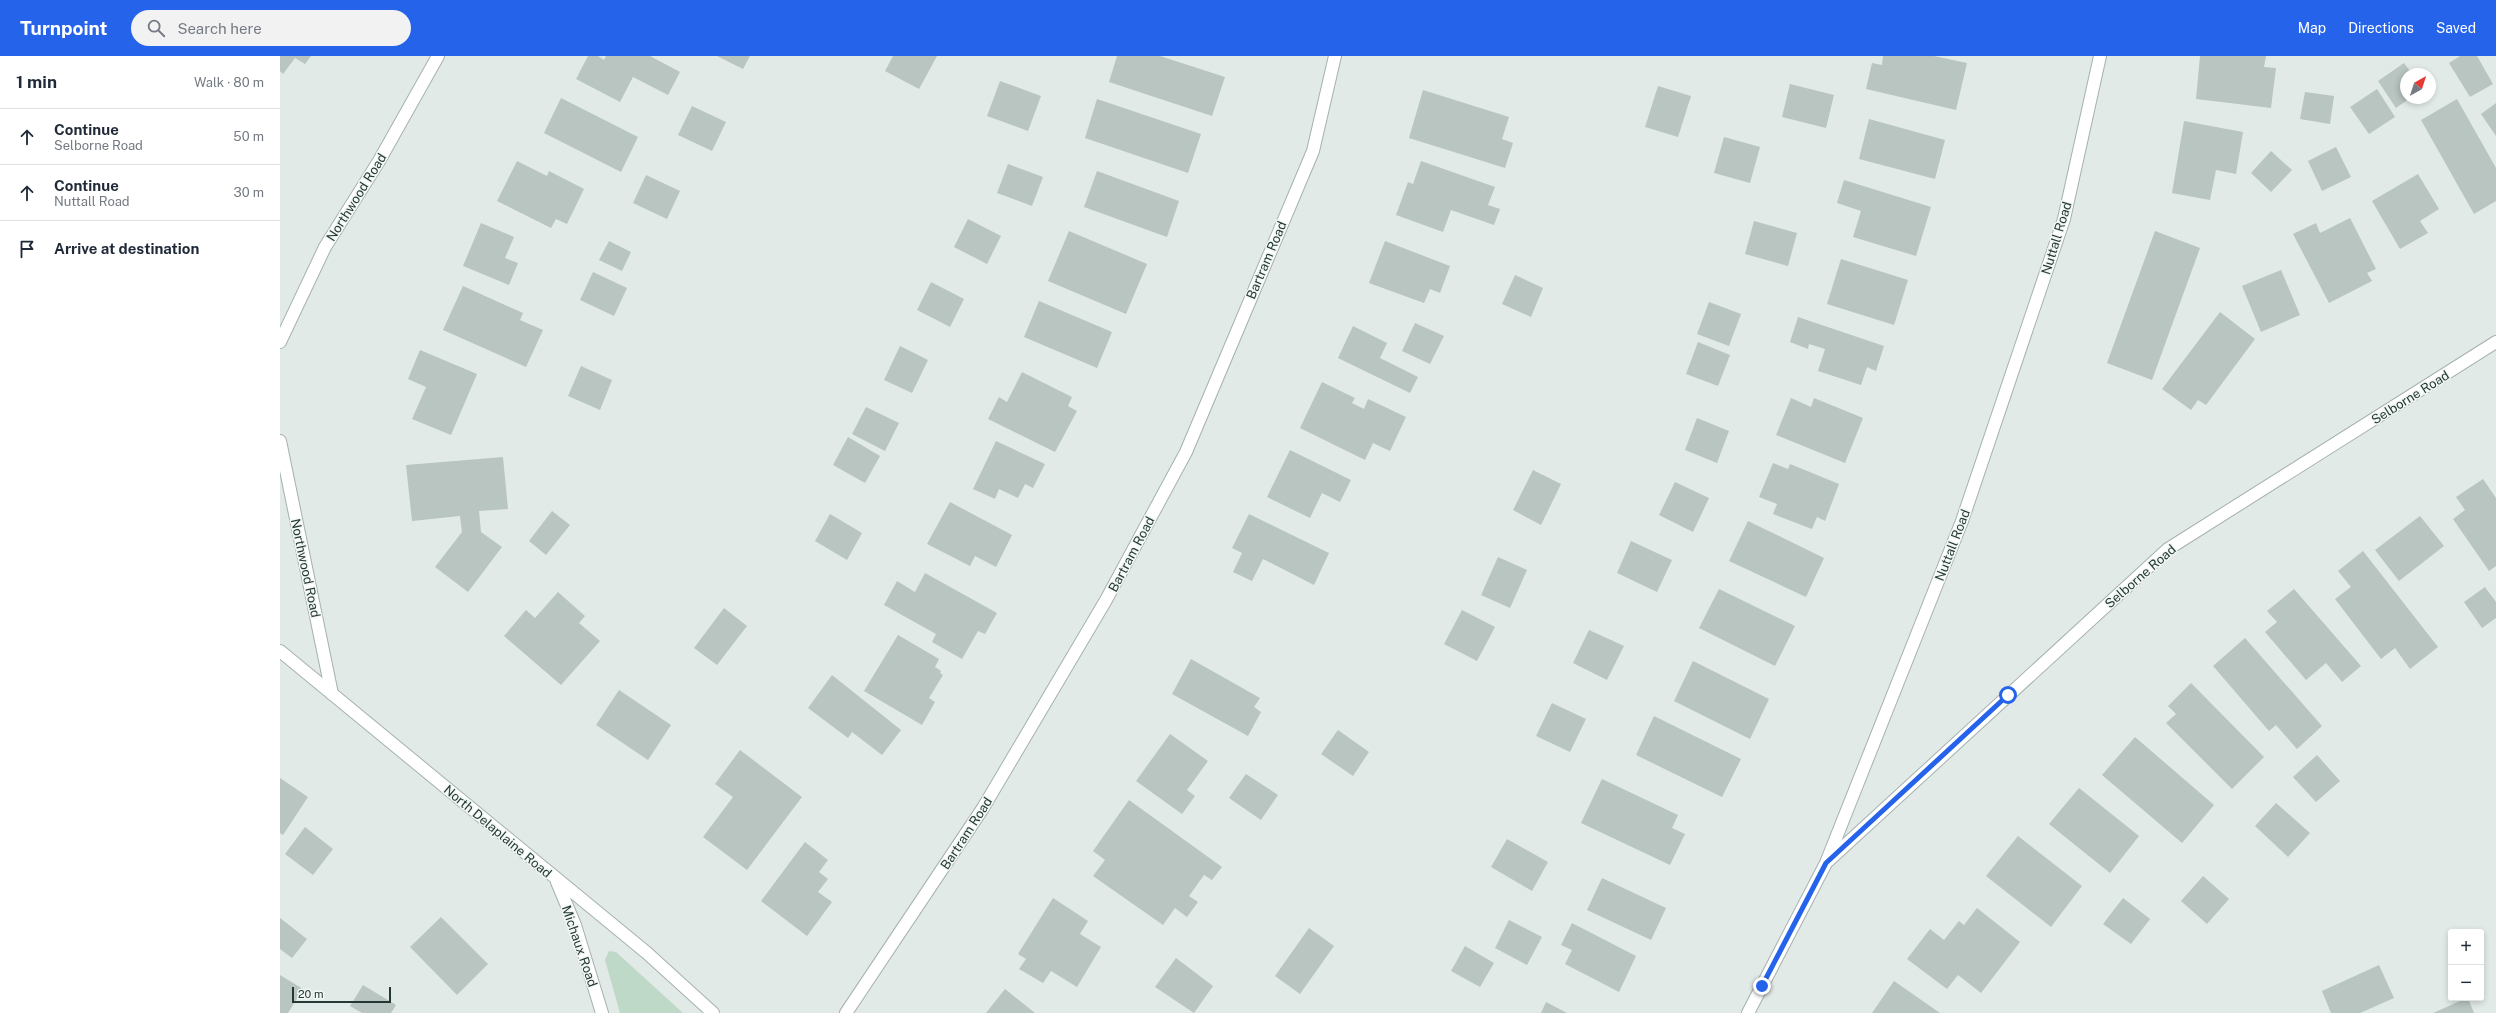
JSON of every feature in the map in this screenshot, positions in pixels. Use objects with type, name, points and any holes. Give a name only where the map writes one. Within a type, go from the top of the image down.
[{"type":"street","name":"Northwood Road","points":[[280,342],[325,247],[379,161],[438,56]]},
{"type":"street","name":"Bartram Road","points":[[846,1013],[983,808],[1106,600],[1186,452],[1313,151],[1335,56]]},
{"type":"street","name":"Nuttall Road","points":[[1748,1013],[1826,863],[1962,521],[2064,219],[2100,56]]},
{"type":"street","name":"Selborne Road","points":[[1826,863],[2168,549],[2496,342]]},
{"type":"street","name":"Northwood Road","points":[[280,441],[332,694]]},
{"type":"street","name":"North Delaplaine Road","points":[[280,651],[647,953],[713,1013]]},
{"type":"street","name":"Michaux Road","points":[[556,879],[575,925],[602,1013]]},
{"type":"green space","points":[[609,951],[616,952],[683,1013],[620,1013],[605,960]]},
{"type":"building","points":[[280,56],[311,56],[305,64],[295,58],[283,74],[280,71]]},
{"type":"building","points":[[588,56],[598,56],[604,60],[606,56],[650,56],[680,72],[668,95],[633,77],[620,102],[576,79]]},
{"type":"building","points":[[717,56],[750,56],[743,69]]},
{"type":"building","points":[[893,56],[937,56],[919,89],[885,71]]},
{"type":"building","points":[[1117,56],[1160,56],[1225,77],[1212,116],[1109,82]]},
{"type":"building","points":[[1883,56],[1934,56],[1967,63],[1956,110],[1866,89],[1872,63],[1882,65]]},
{"type":"building","points":[[2200,56],[2266,56],[2264,67],[2276,68],[2271,108],[2196,99]]},
{"type":"building","points":[[2460,56],[2477,56],[2493,84],[2470,97],[2449,63]]},
{"type":"building","points":[[2404,63],[2408,68],[2400,68],[2400,104],[2402,104],[2396,108],[2378,81]]},
{"type":"building","points":[[1000,81],[1041,96],[1028,131],[987,116]]},
{"type":"building","points":[[1790,84],[1834,95],[1826,128],[1782,117]]},
{"type":"building","points":[[1658,86],[1691,96],[1678,137],[1645,127]]},
{"type":"building","points":[[2377,89],[2395,117],[2369,134],[2350,107]]},
{"type":"building","points":[[1423,90],[1509,117],[1502,139],[1513,143],[1505,168],[1409,138]]},
{"type":"building","points":[[2305,92],[2334,96],[2330,124],[2300,119]]},
{"type":"building","points":[[561,98],[638,137],[621,172],[544,133]]},
{"type":"building","points":[[1097,99],[1201,134],[1188,173],[1085,138]]},
{"type":"building","points":[[2457,99],[2496,168],[2496,201],[2474,214],[2421,120]]},
{"type":"building","points":[[2496,103],[2496,136],[2481,114]]},
{"type":"building","points":[[692,106],[726,122],[712,151],[678,135]]},
{"type":"building","points":[[1869,119],[1945,140],[1935,179],[1859,159]]},
{"type":"building","points":[[2184,121],[2243,132],[2236,174],[2216,170],[2210,200],[2172,193]]},
{"type":"building","points":[[1724,137],[1760,147],[1750,183],[1714,173]]},
{"type":"building","points":[[2336,147],[2351,177],[2322,191],[2308,161]]},
{"type":"building","points":[[2271,151],[2292,170],[2271,192],[2251,173]]},
{"type":"building","points":[[517,161],[547,176],[549,171],[584,189],[567,224],[556,219],[551,228],[497,201]]},
{"type":"building","points":[[1421,161],[1495,187],[1488,205],[1500,209],[1494,225],[1451,210],[1443,232],[1396,215],[1408,182],[1413,184]]},
{"type":"building","points":[[1008,164],[1043,177],[1032,206],[997,193]]},
{"type":"building","points":[[1097,171],[1179,201],[1167,237],[1084,207]]},
{"type":"building","points":[[2418,174],[2439,209],[2420,221],[2428,233],[2400,249],[2372,201]]},
{"type":"building","points":[[646,175],[680,191],[667,219],[633,203]]},
{"type":"building","points":[[1844,180],[1931,207],[1916,256],[1853,237],[1861,211],[1837,203]]},
{"type":"building","points":[[2350,218],[2376,269],[2367,273],[2372,281],[2329,303],[2293,234],[2316,223],[2320,233]]},
{"type":"building","points":[[968,219],[1001,236],[987,264],[954,247]]},
{"type":"building","points":[[1754,221],[1797,233],[1788,266],[1745,254]]},
{"type":"building","points":[[481,223],[514,237],[505,258],[518,263],[509,285],[463,266]]},
{"type":"building","points":[[1069,231],[1147,264],[1126,314],[1048,281]]},
{"type":"building","points":[[2155,231],[2200,248],[2152,380],[2107,363]]},
{"type":"building","points":[[609,241],[631,252],[622,271],[599,260]]},
{"type":"building","points":[[1385,241],[1450,266],[1440,293],[1430,289],[1424,303],[1369,283]]},
{"type":"building","points":[[1841,259],[1908,280],[1894,325],[1827,304]]},
{"type":"building","points":[[2281,270],[2300,315],[2261,332],[2242,286]]},
{"type":"building","points":[[593,272],[627,288],[614,316],[580,300]]},
{"type":"building","points":[[1515,275],[1543,288],[1531,317],[1502,304]]},
{"type":"building","points":[[931,282],[964,299],[950,327],[917,310]]},
{"type":"building","points":[[463,286],[523,313],[520,320],[543,330],[526,367],[443,330]]},
{"type":"building","points":[[1039,301],[1112,332],[1097,368],[1024,337]]},
{"type":"building","points":[[1709,302],[1741,314],[1729,346],[1697,334]]},
{"type":"building","points":[[2220,312],[2255,339],[2206,405],[2198,400],[2191,410],[2162,389]]},
{"type":"building","points":[[1798,317],[1884,346],[1876,371],[1867,367],[1861,385],[1818,371],[1825,349],[1809,344],[1808,349],[1790,342]]},
{"type":"building","points":[[1415,323],[1444,336],[1430,364],[1402,351]]},
{"type":"building","points":[[1353,326],[1387,343],[1380,358],[1418,377],[1410,393],[1338,358]]},
{"type":"building","points":[[1698,342],[1730,355],[1718,386],[1686,374]]},
{"type":"building","points":[[900,346],[928,360],[912,393],[884,380]]},
{"type":"building","points":[[420,350],[477,374],[451,435],[412,419],[426,387],[408,379]]},
{"type":"building","points":[[581,366],[612,380],[600,410],[568,396]]},
{"type":"building","points":[[1022,372],[1072,397],[1068,406],[1077,411],[1055,452],[988,419],[999,397],[1007,402]]},
{"type":"building","points":[[1322,382],[1355,398],[1352,403],[1364,409],[1368,399],[1406,417],[1390,451],[1373,443],[1365,460],[1300,428]]},
{"type":"building","points":[[1791,398],[1811,407],[1814,398],[1863,418],[1845,463],[1776,435]]},
{"type":"building","points":[[866,407],[899,423],[885,451],[852,434]]},
{"type":"building","points":[[1697,418],[1729,431],[1717,463],[1685,450]]},
{"type":"building","points":[[848,437],[880,456],[865,483],[833,465]]},
{"type":"building","points":[[996,441],[1045,464],[1033,488],[1025,484],[1018,498],[999,489],[995,499],[973,489]]},
{"type":"building","points":[[1290,450],[1351,480],[1340,502],[1322,493],[1310,518],[1267,497]]},
{"type":"building","points":[[503,457],[508,509],[479,511],[481,532],[502,547],[468,592],[435,567],[462,532],[460,516],[412,521],[406,465]]},
{"type":"building","points":[[1773,463],[1788,469],[1790,464],[1839,484],[1825,521],[1817,517],[1812,529],[1773,514],[1777,504],[1759,497]]},
{"type":"building","points":[[1533,470],[1561,484],[1541,525],[1513,510]]},
{"type":"building","points":[[2483,479],[2496,498],[2496,566],[2489,571],[2453,519],[2465,510],[2456,497]]},
{"type":"building","points":[[1675,482],[1709,498],[1693,532],[1659,515]]},
{"type":"building","points":[[950,502],[1012,535],[996,567],[975,556],[970,566],[927,544]]},
{"type":"building","points":[[552,511],[570,525],[546,555],[529,541]]},
{"type":"building","points":[[830,514],[862,533],[847,560],[815,541]]},
{"type":"building","points":[[1249,514],[1329,553],[1314,585],[1263,559],[1252,581],[1233,572],[1242,553],[1232,548]]},
{"type":"building","points":[[2420,516],[2444,546],[2399,581],[2375,550]]},
{"type":"building","points":[[1748,521],[1824,558],[1806,597],[1729,561]]},
{"type":"building","points":[[1631,541],[1672,560],[1657,592],[1617,573]]},
{"type":"building","points":[[2363,551],[2438,647],[2410,669],[2395,648],[2381,659],[2335,599],[2351,587],[2338,571]]},
{"type":"building","points":[[1498,557],[1527,570],[1510,608],[1481,595]]},
{"type":"building","points":[[925,573],[997,613],[985,634],[978,631],[962,659],[932,642],[936,634],[884,605],[897,581],[915,592]]},
{"type":"building","points":[[2485,587],[2496,602],[2496,618],[2482,628],[2464,602]]},
{"type":"building","points":[[1719,589],[1795,626],[1775,666],[1699,628]]},
{"type":"building","points":[[2294,589],[2361,666],[2342,682],[2326,663],[2306,680],[2265,632],[2277,622],[2267,611]]},
{"type":"building","points":[[558,592],[585,616],[579,623],[600,641],[561,685],[504,636],[526,610],[535,618]]},
{"type":"building","points":[[724,608],[747,626],[717,665],[694,648]]},
{"type":"building","points":[[1462,610],[1495,627],[1477,661],[1444,644]]},
{"type":"building","points":[[1589,630],[1624,646],[1607,680],[1573,663]]},
{"type":"building","points":[[898,635],[939,659],[935,667],[941,671],[940,673],[943,675],[929,698],[935,702],[922,725],[864,691]]},
{"type":"building","points":[[2245,638],[2322,726],[2297,749],[2276,725],[2269,731],[2213,666]]},
{"type":"building","points":[[1191,659],[1260,698],[1254,707],[1261,712],[1248,736],[1172,694]]},
{"type":"building","points":[[1693,661],[1769,699],[1750,739],[1674,701]]},
{"type":"building","points":[[832,675],[901,730],[882,755],[852,732],[848,738],[808,708]]},
{"type":"building","points":[[2191,683],[2264,757],[2232,789],[2166,723],[2176,714],[2168,706]]},
{"type":"building","points":[[619,690],[671,725],[648,760],[596,725]]},
{"type":"building","points":[[1552,703],[1586,719],[1570,752],[1536,736]]},
{"type":"building","points":[[1654,716],[1741,759],[1722,797],[1636,755]]},
{"type":"building","points":[[1338,730],[1369,752],[1353,776],[1321,754]]},
{"type":"building","points":[[1170,734],[1208,761],[1187,790],[1195,796],[1182,814],[1136,781]]},
{"type":"building","points":[[2135,737],[2214,805],[2182,843],[2102,775]]},
{"type":"building","points":[[740,750],[802,797],[747,870],[703,837],[733,797],[715,784]]},
{"type":"building","points":[[2317,755],[2340,781],[2316,802],[2293,777]]},
{"type":"building","points":[[1246,774],[1278,795],[1261,820],[1229,798]]},
{"type":"building","points":[[280,778],[308,797],[283,835],[280,833]]},
{"type":"building","points":[[1602,779],[1678,815],[1672,828],[1685,834],[1670,865],[1581,823]]},
{"type":"building","points":[[2079,788],[2139,836],[2110,873],[2049,824]]},
{"type":"building","points":[[1129,800],[1222,867],[1212,880],[1204,875],[1189,896],[1198,902],[1187,917],[1175,908],[1163,925],[1093,876],[1105,860],[1093,851]]},
{"type":"building","points":[[2276,803],[2310,833],[2288,857],[2255,826]]},
{"type":"building","points":[[305,827],[333,849],[313,875],[285,854]]},
{"type":"building","points":[[2018,836],[2082,886],[2051,927],[1986,876]]},
{"type":"building","points":[[1507,839],[1548,862],[1532,891],[1491,867]]},
{"type":"building","points":[[805,842],[828,860],[819,872],[828,879],[818,892],[832,902],[807,936],[761,901]]},
{"type":"building","points":[[2203,876],[2229,899],[2207,924],[2181,901]]},
{"type":"building","points":[[1602,878],[1666,908],[1651,940],[1587,910]]},
{"type":"building","points":[[1053,898],[1088,921],[1080,934],[1101,947],[1077,987],[1051,971],[1043,983],[1019,969],[1026,959],[1018,954]]},
{"type":"building","points":[[2123,898],[2150,919],[2131,944],[2103,924]]},
{"type":"building","points":[[1977,908],[2020,942],[1981,993],[1958,975],[1947,989],[1907,959],[1930,929],[1944,940],[1959,921],[1964,925]]},
{"type":"building","points":[[441,917],[488,964],[457,995],[410,947]]},
{"type":"building","points":[[280,918],[307,939],[292,958],[280,949]]},
{"type":"building","points":[[1509,920],[1542,937],[1527,965],[1495,948]]},
{"type":"building","points":[[1572,923],[1636,956],[1619,992],[1565,964],[1572,950],[1561,945]]},
{"type":"building","points":[[1309,928],[1334,946],[1300,994],[1275,976]]},
{"type":"building","points":[[1465,946],[1494,963],[1480,987],[1451,971]]},
{"type":"building","points":[[1176,958],[1213,986],[1194,1013],[1155,987]]},
{"type":"building","points":[[2379,965],[2394,998],[2360,1013],[2331,1013],[2322,991]]},
{"type":"building","points":[[280,975],[303,989],[288,1013],[280,1013]]},
{"type":"building","points":[[1894,981],[1940,1013],[1872,1013]]},
{"type":"building","points":[[363,985],[396,1005],[391,1013],[362,1013],[350,1006]]},
{"type":"building","points":[[1005,989],[1035,1013],[986,1013]]},
{"type":"building","points":[[2460,1001],[2469,1001],[2474,1013],[2433,1013]]},
{"type":"building","points":[[1546,1002],[1567,1013],[1541,1013]]},
{"type":"route","points":[[1762,986],[1826,863],[2008,695]]}]
